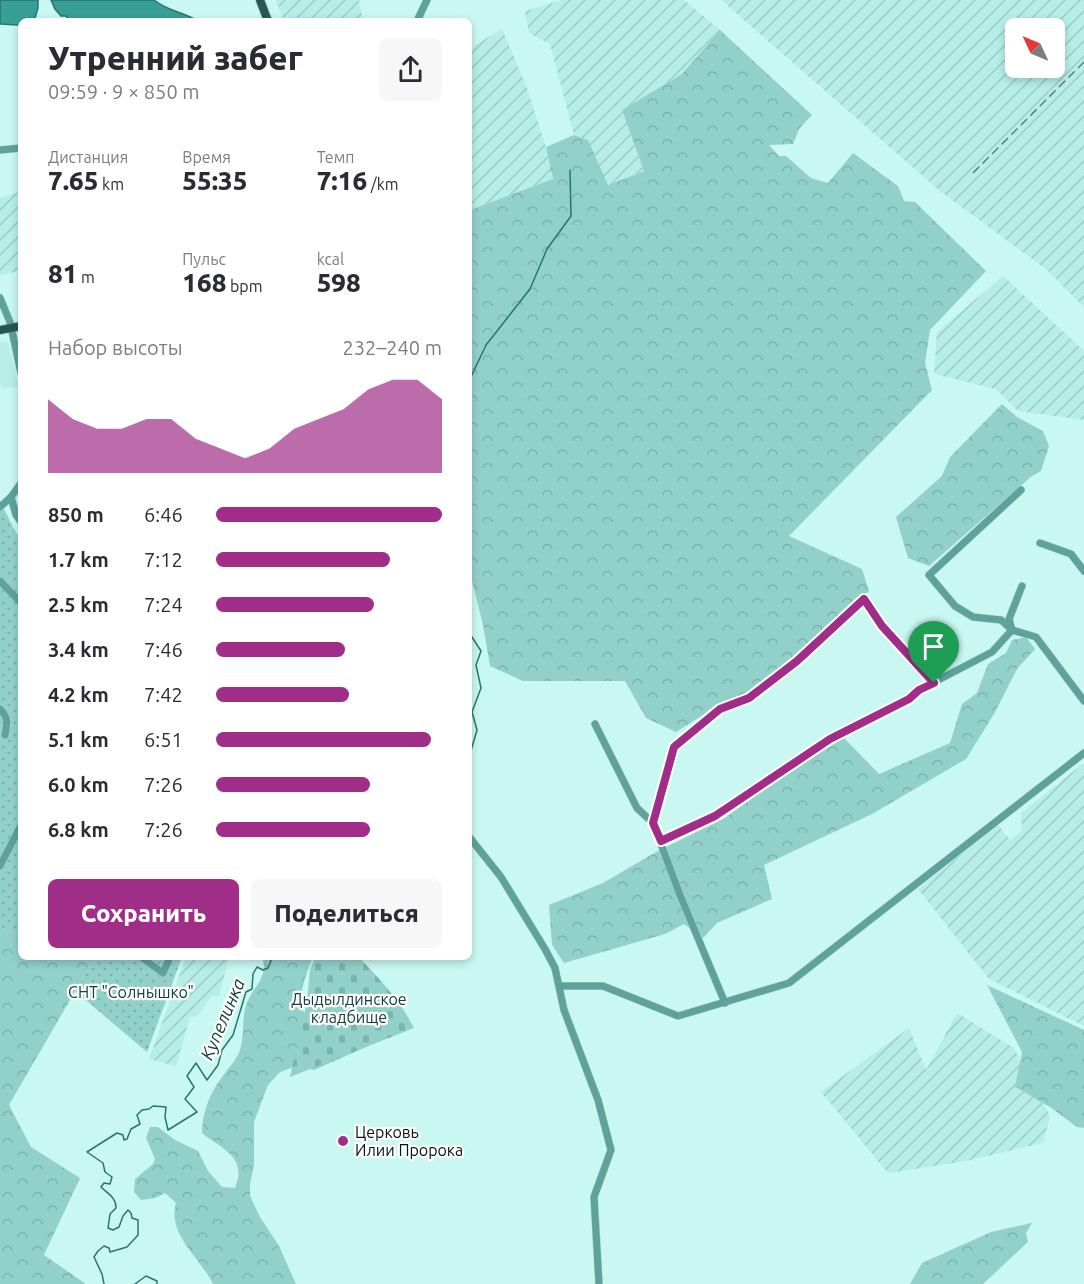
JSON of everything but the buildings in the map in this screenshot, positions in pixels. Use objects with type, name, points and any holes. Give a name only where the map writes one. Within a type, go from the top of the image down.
[{"type":"main road","points":[[262,0],[267,18]]},
{"type":"main road","points":[[0,330],[18,327]]},
{"type":"street","points":[[418,18],[427,0]]},
{"type":"street","points":[[0,150],[18,148]]},
{"type":"street","points":[[0,298],[11,328],[18,360]]},
{"type":"street","points":[[0,507],[18,487]]},
{"type":"street","points":[[1021,490],[929,575],[955,606],[973,617],[1001,621],[1012,630],[1036,637],[1084,701]]},
{"type":"street","points":[[11,497],[18,518]]},
{"type":"street","points":[[1041,543],[1071,554],[1084,571]]},
{"type":"street","points":[[0,581],[18,600]]},
{"type":"street","points":[[1012,630],[1009,619],[1022,586]]},
{"type":"street","points":[[653,823],[674,747],[720,709],[749,698],[797,661],[864,599],[882,626],[934,683]]},
{"type":"street","points":[[661,841],[715,816],[830,739],[909,699],[919,690],[992,652],[1012,630]]},
{"type":"street","points":[[0,709],[8,722],[5,735]]},
{"type":"street","points":[[595,724],[637,808],[653,823],[724,1003]]},
{"type":"street","points":[[560,986],[603,986],[678,1016],[789,984],[1084,753]]},
{"type":"street","points":[[0,867],[18,831]]},
{"type":"street","points":[[472,840],[501,876],[555,969],[564,1010],[597,1100],[611,1150],[594,1197],[598,1284]]},
{"type":"street","points":[[145,960],[164,973],[169,960]]},
{"type":"shaded area","points":[[0,0],[38,0],[35,18],[18,18],[18,25],[0,24]]},
{"type":"shaded area","points":[[51,0],[154,0],[164,7],[192,18],[67,18],[61,16]]},
{"type":"shaded area","points":[[276,0],[359,0],[362,18],[283,18]]},
{"type":"shaded area","points":[[562,0],[684,0],[720,30],[682,74],[622,110],[644,171],[607,185],[588,140],[574,135],[550,44],[529,33],[525,11]]},
{"type":"shaded area","points":[[721,0],[1084,0],[1084,307],[1047,270],[940,191]]},
{"type":"shaded area","points":[[502,29],[526,85],[546,147],[553,179],[472,209],[472,49]]},
{"type":"shaded area","points":[[18,192],[18,271],[0,276],[0,198]]},
{"type":"shaded area","points":[[1003,276],[1084,351],[1084,420],[1018,411],[996,389],[934,374],[937,332]]},
{"type":"shaded area","points":[[8,341],[18,386],[2,389],[0,343]]},
{"type":"shaded area","points":[[1084,763],[1084,1026],[989,979],[918,889],[998,825],[1010,840],[1022,831],[1021,813]]},
{"type":"shaded area","points":[[185,960],[228,960],[219,996],[212,996],[198,1015],[190,1018],[176,1066],[149,1059]]},
{"type":"shaded area","points":[[957,1013],[1014,1048],[1050,1116],[1043,1143],[966,1161],[888,1173],[821,1092],[909,1028],[926,1070]]},
{"type":"green space","points":[[720,30],[812,115],[799,129],[793,144],[769,145],[779,156],[786,156],[811,178],[828,183],[853,153],[898,186],[904,201],[915,202],[986,271],[930,330],[925,363],[932,390],[789,536],[862,569],[869,591],[755,689],[719,705],[676,732],[646,718],[625,681],[523,681],[490,666],[472,581],[472,209],[553,179],[546,147],[574,135],[588,140],[608,185],[644,171],[622,110],[682,74]]},
{"type":"green space","points":[[1002,404],[1017,417],[1043,431],[1049,446],[1041,471],[1032,476],[929,566],[908,558],[896,517],[942,476],[950,457]]},
{"type":"green space","points":[[0,501],[18,534],[18,935],[0,927]]},
{"type":"green space","points":[[1026,637],[1035,649],[1017,669],[994,714],[966,759],[872,814],[764,865],[772,899],[717,923],[703,938],[684,924],[665,934],[564,963],[552,945],[549,905],[603,883],[656,852],[725,818],[788,771],[844,738],[879,774],[950,743],[962,704],[977,693],[988,664],[1006,653],[1012,640]]},
{"type":"green space","points":[[0,927],[18,935],[18,960],[93,960],[9,1105],[31,1147],[80,1178],[44,1255],[86,1284],[0,1284]]},
{"type":"green space","name":"СНТ \"Солнышко\"","points":[[93,960],[181,960],[147,1052],[75,991]]},
{"type":"green space","points":[[263,960],[312,960],[305,978],[301,1001],[305,1014],[375,1043],[314,1070],[296,1066],[280,1072],[268,1085],[254,1122],[254,1165],[250,1196],[260,1217],[279,1246],[296,1284],[213,1284],[176,1226],[176,1203],[165,1193],[155,1198],[141,1200],[134,1192],[135,1179],[153,1164],[155,1159],[146,1138],[150,1127],[158,1127],[175,1140],[198,1151],[208,1171],[222,1187],[235,1188],[238,1177],[236,1161],[225,1149],[202,1133],[202,1125],[212,1094],[240,1050],[245,1009],[262,976]]},
{"type":"green space","name":"Дыдылдинское кладбище","points":[[314,960],[362,960],[396,999],[414,1028],[290,1077],[307,1002],[310,970]]},
{"type":"green space","points":[[987,985],[1084,1030],[1084,1128],[1077,1127],[1050,1107],[1015,1087],[1022,1052]]},
{"type":"green space","points":[[1032,1223],[1026,1233],[1028,1242],[983,1284],[910,1284],[922,1263],[991,1232]]},
{"type":"waterway","points":[[472,375],[486,345],[530,289],[547,249],[571,216],[570,170]]},
{"type":"waterway","name":"Купелинка","points":[[472,637],[481,651],[476,665],[481,688],[472,712]]},
{"type":"waterway","name":"Купелинка","points":[[472,712],[477,730],[472,747]]},
{"type":"waterway","name":"Купелинка","points":[[104,1284],[94,1257],[104,1246],[109,1248],[110,1252],[127,1247],[138,1235],[138,1220],[132,1218],[128,1210],[119,1227],[113,1230],[108,1228],[110,1214],[116,1208],[116,1204],[101,1187],[104,1183],[110,1184],[112,1177],[105,1172],[103,1163],[87,1152],[117,1133],[123,1135],[124,1140],[127,1139],[131,1129],[140,1124],[137,1115],[142,1110],[153,1106],[166,1107],[165,1117],[168,1130],[197,1112],[185,1099],[194,1087],[187,1076],[196,1063],[207,1080],[218,1065],[222,1050],[233,1035],[246,992],[252,989],[253,974],[257,967],[263,970],[268,968],[270,960]]},
{"type":"waterway","name":"Купелинка","points":[[135,1284],[146,1276],[157,1281],[157,1284]]},
{"type":"railway","points":[[973,173],[1084,62]]},
{"type":"place","name":"Церковь Илии Пророка","points":[[343,1141]]},
{"type":"route","points":[[864,599],[882,626],[934,683],[919,690],[909,699],[830,739],[715,816],[661,841],[653,823],[674,747],[720,709],[749,698],[797,661],[864,599]]}]
